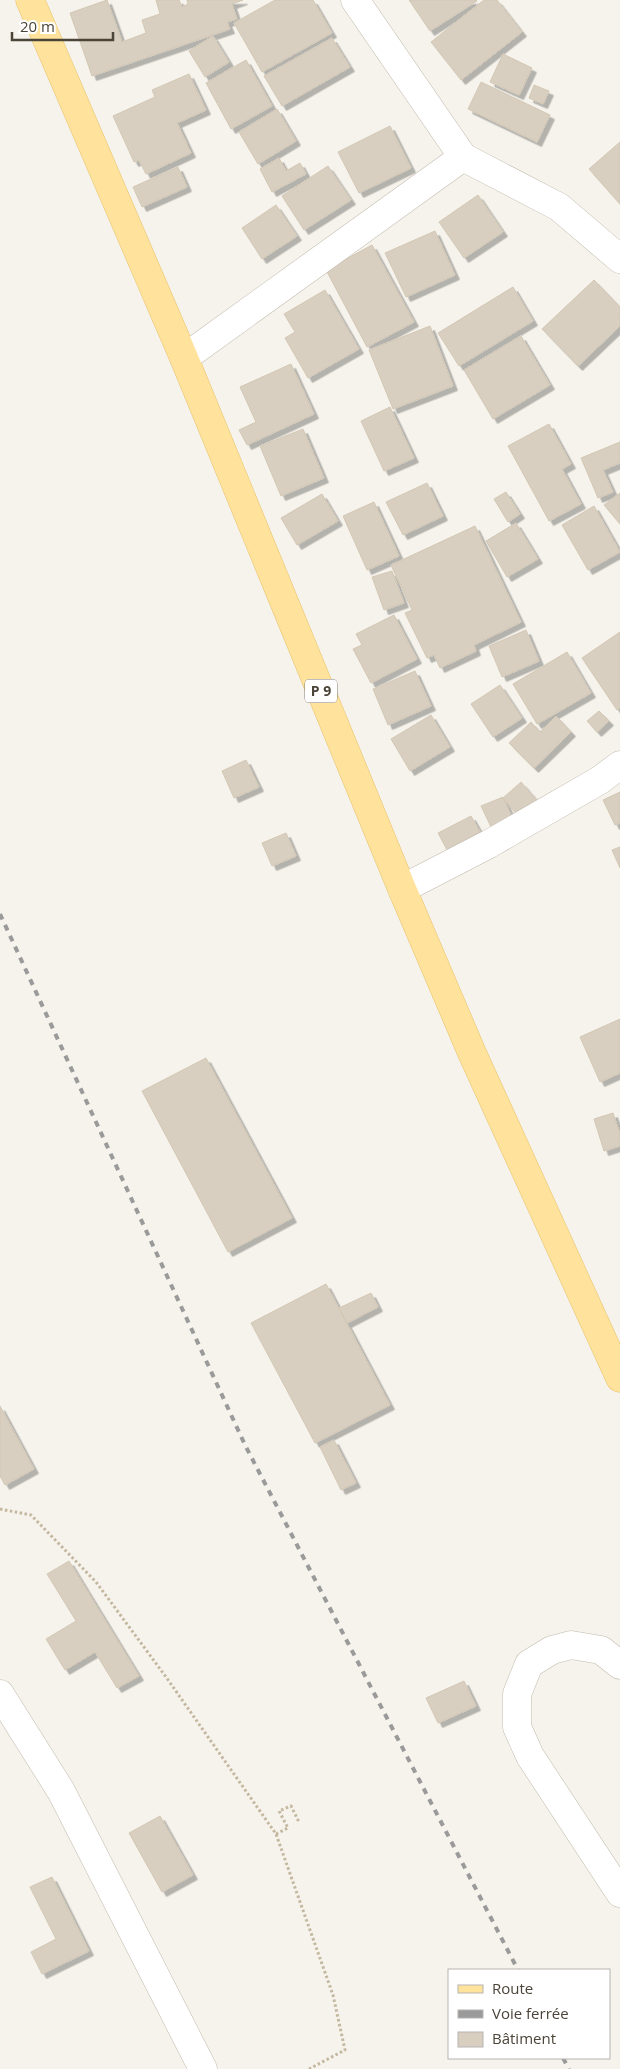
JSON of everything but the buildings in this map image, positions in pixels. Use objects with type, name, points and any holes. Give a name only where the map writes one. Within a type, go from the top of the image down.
[{"type":"main road","name":"P 9","points":[[30,0],[184,358],[402,889],[472,1053],[620,1378]]},
{"type":"street","points":[[356,0],[463,156],[559,207],[620,259]]},
{"type":"street","points":[[184,358],[463,156]]},
{"type":"street","points":[[402,889],[489,844],[600,780],[620,765]]},
{"type":"street","points":[[620,1665],[601,1650],[571,1645],[552,1650],[529,1664],[517,1694],[517,1727],[530,1756],[620,1893]]},
{"type":"street","points":[[0,1694],[61,1791],[203,2069]]},
{"type":"path","points":[[0,1509],[31,1515],[96,1582],[166,1677],[276,1834],[333,1995],[344,2050],[309,2069]]},
{"type":"path","points":[[276,1834],[288,1828],[279,1811],[291,1806],[299,1822]]},
{"type":"railway","points":[[0,914],[245,1445],[517,1969]]},
{"type":"railway","points":[[564,2059],[569,2069]]}]
